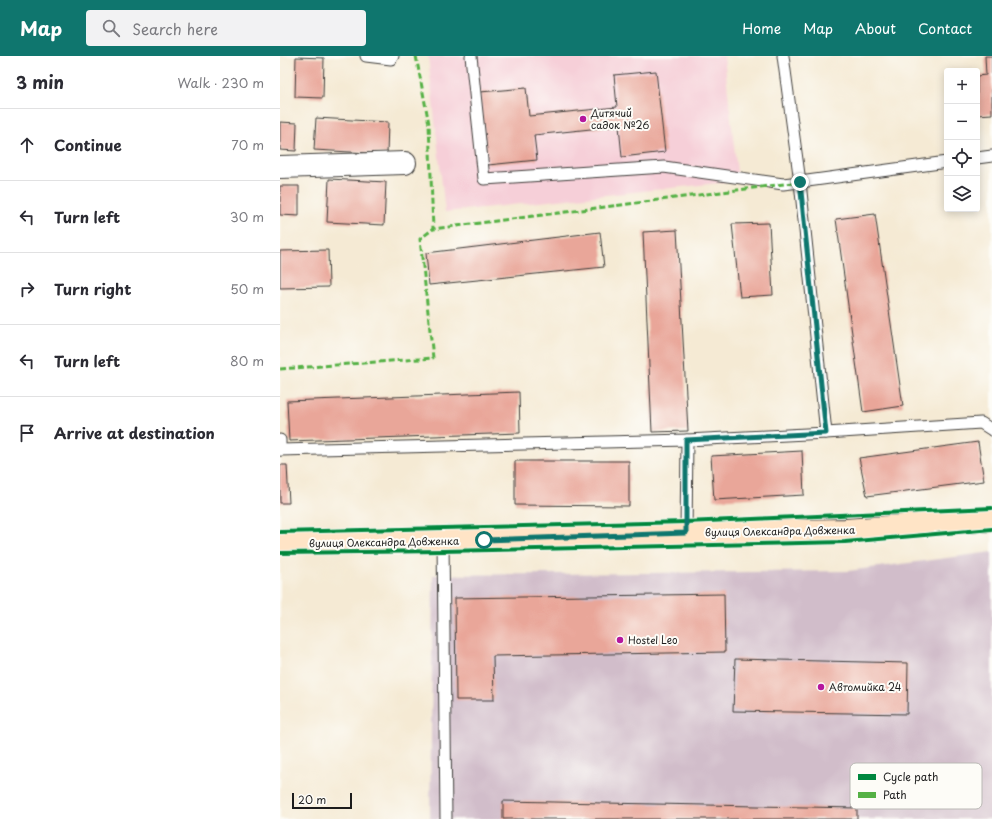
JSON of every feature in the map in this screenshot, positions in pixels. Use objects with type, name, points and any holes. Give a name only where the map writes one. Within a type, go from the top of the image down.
[{"type":"main road","name":"вулиця Олександра Довженка","points":[[280,543],[443,541],[686,533],[845,530],[992,520]]},
{"type":"street","points":[[280,167],[404,163]]},
{"type":"lane","points":[[366,56],[391,59],[393,56]]},
{"type":"lane","points":[[471,56],[484,178],[664,167],[783,184],[944,162]]},
{"type":"lane","points":[[783,56],[800,182],[826,433]]},
{"type":"lane","points":[[980,158],[992,156]]},
{"type":"lane","points":[[280,440],[280,450],[686,440],[981,423],[992,430]]},
{"type":"lane","points":[[686,440],[686,533]]},
{"type":"lane","points":[[443,541],[446,819]]},
{"type":"shaded area","name":"Дитячий садок №26","points":[[428,56],[724,56],[738,181],[445,212]]},
{"type":"shaded area","points":[[992,552],[992,819],[430,819],[433,575],[848,571]]},
{"type":"building","points":[[985,56],[992,56],[992,114],[980,115],[980,76],[986,75]]},
{"type":"building","points":[[296,57],[324,58],[323,98],[295,97]]},
{"type":"building","points":[[656,71],[665,152],[622,157],[619,126],[534,135],[537,160],[488,165],[480,92],[526,88],[529,116],[617,107],[614,75]]},
{"type":"building","points":[[316,118],[388,122],[387,154],[314,150]]},
{"type":"building","points":[[280,122],[297,123],[296,151],[280,150]]},
{"type":"building","points":[[329,179],[386,182],[384,225],[327,222]]},
{"type":"building","points":[[280,186],[299,186],[299,216],[280,215]]},
{"type":"building","points":[[875,214],[903,406],[863,412],[836,219]]},
{"type":"building","points":[[769,223],[773,295],[740,297],[732,224]]},
{"type":"building","points":[[677,230],[688,431],[652,432],[643,232]]},
{"type":"building","points":[[600,232],[604,267],[429,285],[426,253]]},
{"type":"building","points":[[328,250],[329,287],[280,288],[280,251]]},
{"type":"building","points":[[519,392],[520,433],[289,441],[287,401]]},
{"type":"building","points":[[978,442],[984,481],[867,496],[859,458]]},
{"type":"building","points":[[802,451],[804,495],[714,500],[711,456]]},
{"type":"building","points":[[515,461],[629,461],[629,506],[515,505]]},
{"type":"building","points":[[280,465],[287,465],[289,503],[280,503]]},
{"type":"building","points":[[724,594],[725,652],[493,656],[494,700],[456,700],[455,598]]},
{"type":"building","name":"Автомийка 24","points":[[735,659],[908,663],[907,714],[733,711]]},
{"type":"building","points":[[503,801],[857,809],[857,819],[503,819]]},
{"type":"marked path","points":[[416,56],[429,124],[433,229],[800,182]]},
{"type":"marked path","points":[[280,369],[433,358],[420,239],[433,229]]},
{"type":"cycle path","points":[[280,532],[686,522],[992,508]]},
{"type":"cycle path","points":[[280,553],[845,542],[992,529]]},
{"type":"place","name":"Дитячий садок №26","points":[[583,119]]},
{"type":"place","name":"Hostel Leo","points":[[620,640]]},
{"type":"place","name":"Автомийка 24","points":[[821,687]]},
{"type":"route","points":[[484,540],[686,533],[686,440],[826,433],[800,182]]}]
